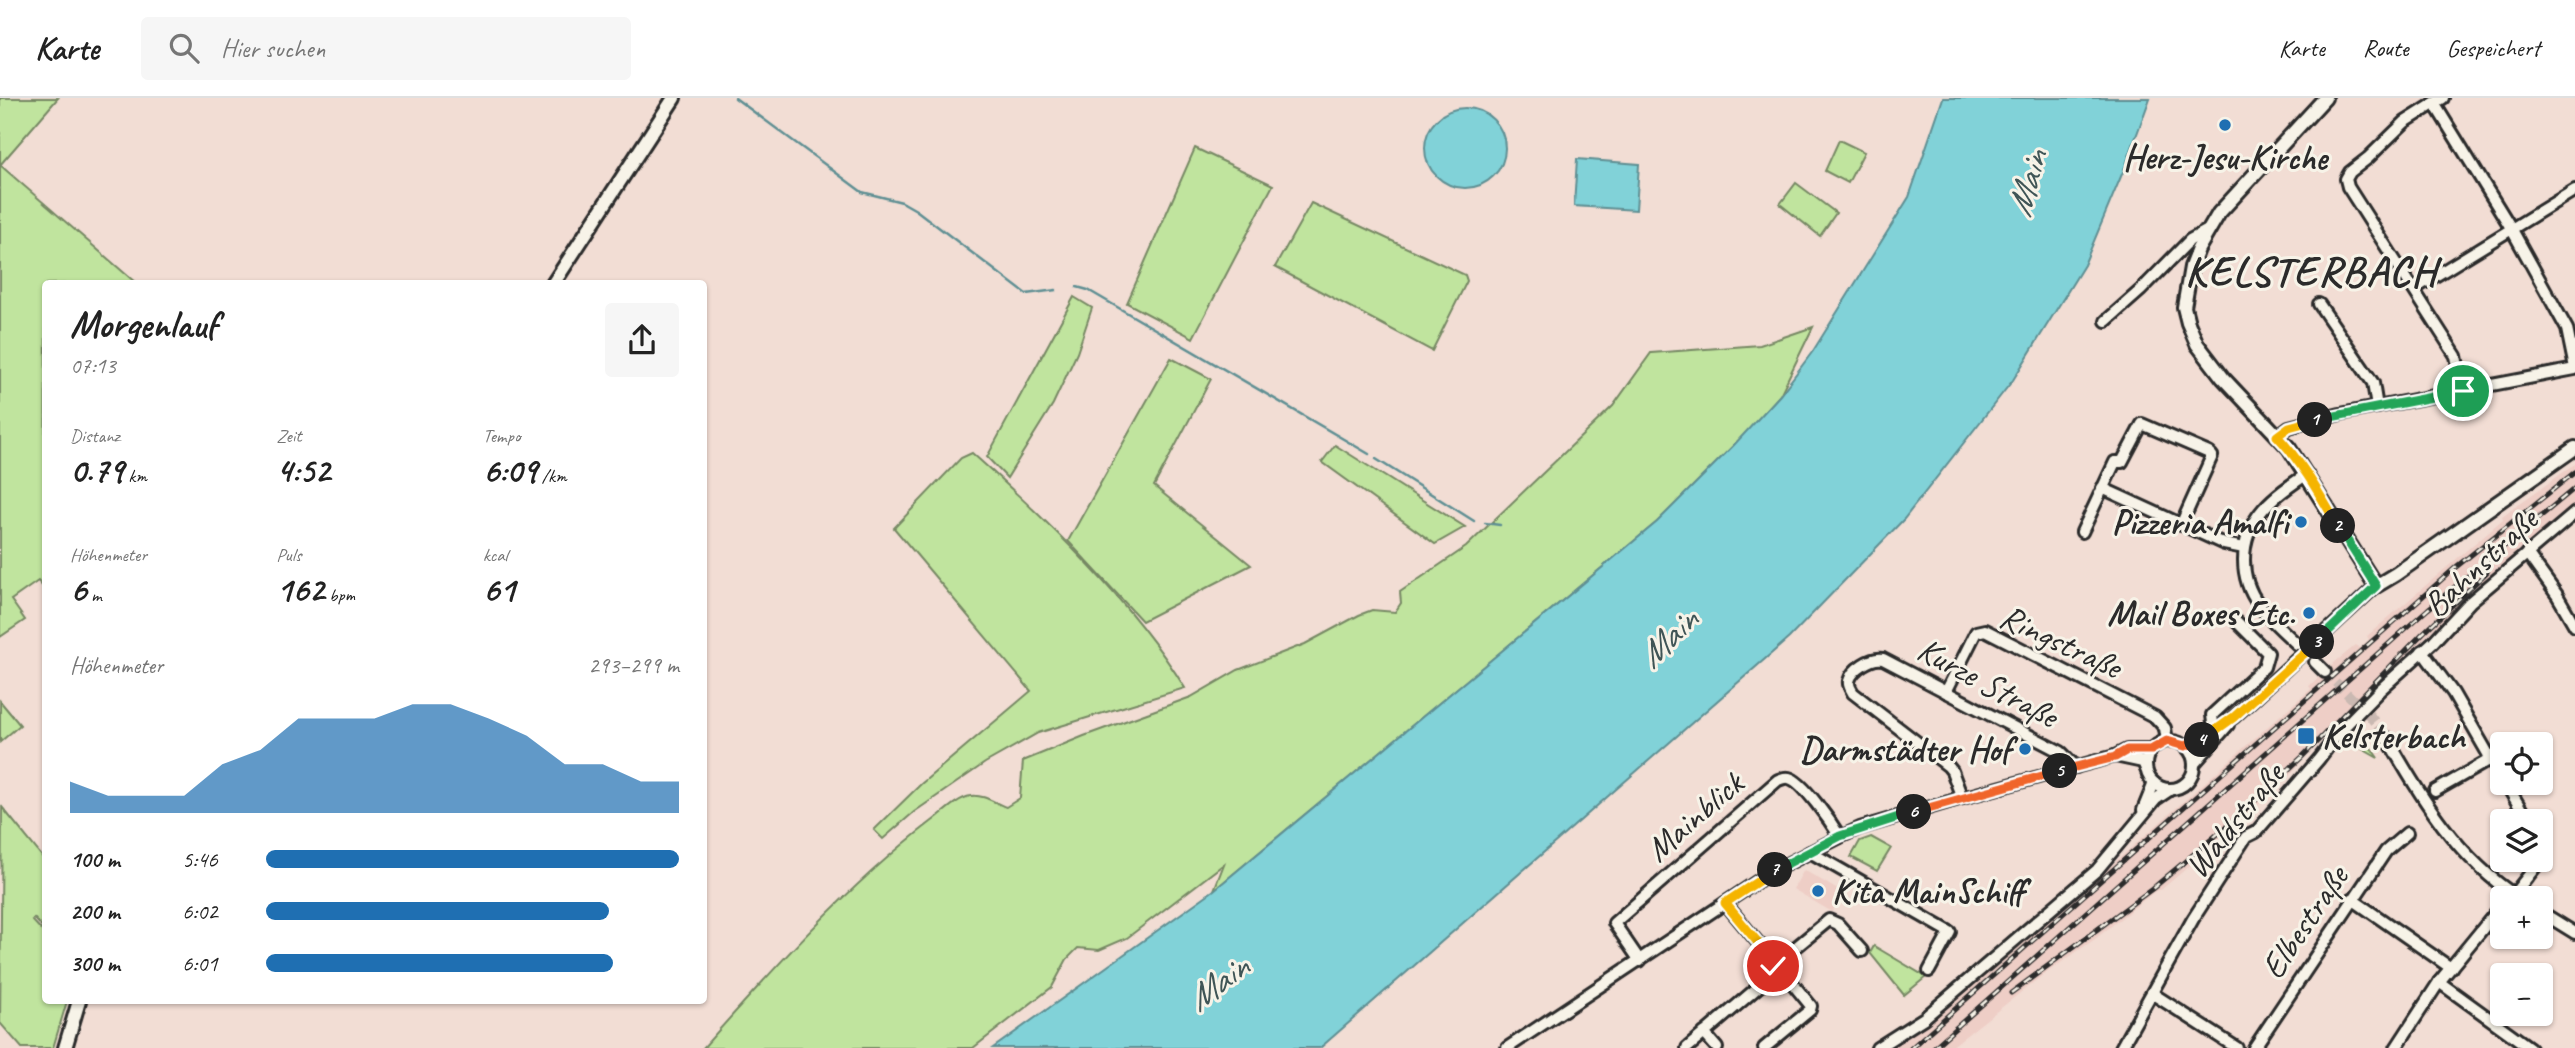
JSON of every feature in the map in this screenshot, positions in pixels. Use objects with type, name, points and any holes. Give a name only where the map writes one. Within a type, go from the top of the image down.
[{"type":"street","points":[[556,280],[674,98]]},
{"type":"street","points":[[2325,98],[2219,213],[2198,249],[2187,281],[2184,307],[2197,344],[2223,378],[2289,448],[2376,586]]},
{"type":"street","points":[[2277,436],[2289,427],[2575,368],[2567,329],[2438,101],[2405,122],[2350,172],[2346,179],[2348,187],[2456,356],[2463,391]]},
{"type":"street","points":[[2414,289],[2575,190]]},
{"type":"street","points":[[2106,321],[2190,240],[2210,229]]},
{"type":"street","points":[[2319,304],[2373,383],[2377,407]]},
{"type":"street","points":[[2082,532],[2115,462],[2122,462],[2141,424],[2211,456],[2181,525]]},
{"type":"street","points":[[1877,1048],[1938,1006],[2097,870],[2161,793],[2185,783],[2190,778],[2194,764],[2234,717],[2376,586],[2575,448]]},
{"type":"street","points":[[2297,644],[2268,615],[2251,592],[2244,568],[2244,548],[2251,523],[2264,506],[2307,474]]},
{"type":"street","points":[[2102,488],[2224,544],[2244,548]]},
{"type":"street","name":"Bahnstraße","points":[[2422,651],[2470,602],[2575,513]]},
{"type":"street","points":[[2527,553],[2575,626]]},
{"type":"street","points":[[2214,731],[2212,715],[2264,667],[2269,657],[2250,633],[2236,621]]},
{"type":"street","name":"Ringstraße","points":[[1946,692],[1976,632],[1985,630],[2155,717],[2165,728],[2167,741]]},
{"type":"street","points":[[2422,651],[2453,693],[2490,757]]},
{"type":"street","name":"Waldstraße","points":[[2120,1048],[2153,994],[2156,983],[2193,919],[2246,837],[2256,832],[2319,760],[2341,730],[2422,651]]},
{"type":"street","name":"Kurze Straße","points":[[1962,798],[1955,776],[1948,766],[1853,693],[1849,679],[1868,660],[1883,659],[2061,752],[2076,766]]},
{"type":"street","points":[[2315,662],[2325,672]]},
{"type":"street","points":[[1507,1048],[1773,871],[1840,836],[1962,798],[2115,757],[2127,750],[2151,750],[2167,741],[2185,746],[2200,742],[2234,717]]},
{"type":"street","points":[[2387,738],[2435,818],[2474,861],[2502,886]]},
{"type":"street","points":[[2185,746],[2194,764]]},
{"type":"street","points":[[2146,769],[2151,750]]},
{"type":"street","points":[[2115,757],[2143,762],[2154,783],[2171,789]]},
{"type":"street","points":[[2435,792],[2490,760]]},
{"type":"street","name":"Mainblick","points":[[1640,961],[1614,923],[1778,780],[1789,779],[1797,783],[1840,836]]},
{"type":"street","points":[[2141,816],[2154,783]]},
{"type":"street","name":"Elbestraße","points":[[2255,1048],[2352,899],[2386,851],[2407,833]]},
{"type":"street","points":[[1810,852],[1950,932],[1929,971]]},
{"type":"street","points":[[2352,899],[2451,968]]},
{"type":"street","points":[[1687,1048],[1770,977],[1773,966],[1770,957],[1725,903]]},
{"type":"street","points":[[1773,966],[1829,919],[1838,924],[1862,951]]},
{"type":"street","points":[[2553,919],[2575,933]]},
{"type":"street","points":[[2396,1048],[2439,982],[2490,920]]},
{"type":"street","points":[[1764,1048],[1810,1010],[1811,1006],[1784,973],[1773,966]]},
{"type":"street","points":[[2439,982],[2530,1048]]},
{"type":"street","points":[[2153,994],[2237,1048]]},
{"type":"street","points":[[65,1048],[78,1004]]},
{"type":"street","points":[[1704,1033],[1717,1048]]},
{"type":"shaded area","points":[[2575,464],[2575,504],[2475,588],[2289,776],[2225,836],[2162,889],[2155,891],[2095,939],[2039,978],[1950,1048],[1886,1048],[1939,1013],[2051,919],[2311,689],[2309,686],[2334,663],[2356,645],[2359,648],[2369,640],[2367,636],[2503,519],[2502,516]]},
{"type":"shaded area","name":"Kita MainSchiff","points":[[1804,870],[1843,893],[1832,912],[1793,889]]},
{"type":"green space","points":[[0,98],[58,98],[0,165]]},
{"type":"green space","points":[[1839,140],[1864,152],[1848,183],[1825,171]]},
{"type":"green space","points":[[1195,148],[1273,185],[1193,338],[1127,303]]},
{"type":"green space","points":[[0,165],[133,280],[42,280],[42,586],[38,581],[11,600],[25,620],[0,637]]},
{"type":"green space","points":[[1796,183],[1836,213],[1820,236],[1780,204]]},
{"type":"green space","points":[[1311,203],[1465,275],[1467,281],[1432,351],[1275,267]]},
{"type":"green space","points":[[1074,297],[1092,308],[1077,353],[1053,404],[1007,478],[987,457]]},
{"type":"green space","points":[[1813,327],[1780,395],[1657,522],[1214,890],[1224,864],[1127,938],[1099,950],[1078,948],[1067,959],[1052,987],[973,1048],[703,1048],[784,958],[840,901],[900,847],[955,803],[975,796],[1006,807],[1020,798],[1023,761],[1191,697],[1238,670],[1305,644],[1359,615],[1372,610],[1395,612],[1401,603],[1400,592],[1466,547],[1613,406],[1651,353],[1760,345]]},
{"type":"green space","points":[[1171,358],[1211,379],[1154,486],[1251,565],[1142,621],[1068,541]]},
{"type":"green space","points":[[1335,445],[1465,527],[1435,544],[1322,462]]},
{"type":"green space","points":[[972,453],[1059,534],[1115,594],[1164,656],[1185,688],[1038,733],[985,763],[914,812],[883,839],[874,830],[921,784],[1031,691],[894,528],[961,458]]},
{"type":"green space","points":[[0,701],[20,725],[0,742]]},
{"type":"green space","points":[[2360,732],[2378,758],[2350,742]]},
{"type":"green space","points":[[2,807],[42,856],[42,927],[34,918],[32,920],[42,931],[42,1004],[66,1004],[53,1048],[22,1048],[0,1023]]},
{"type":"green space","points":[[1871,837],[1891,848],[1877,871],[1851,857],[1860,841]]},
{"type":"green space","points":[[1874,946],[1926,977],[1904,995],[1870,953]]},
{"type":"water","name":"Main","points":[[1943,98],[2150,98],[2125,167],[2084,265],[2013,380],[1904,519],[1789,638],[1320,1048],[993,1048],[1214,890],[1657,522],[1733,446],[1780,395],[1813,351],[1909,197]]},
{"type":"water","points":[[1465,108],[1480,111],[1493,120],[1502,133],[1505,148],[1502,163],[1493,176],[1480,185],[1465,188],[1450,185],[1437,176],[1428,163],[1425,148],[1428,133],[1437,120],[1450,111]]},
{"type":"water","points":[[1577,159],[1639,164],[1636,210],[1574,206]]},
{"type":"waterway","points":[[735,98],[862,192],[902,202],[916,210],[1026,294],[1056,290]]},
{"type":"waterway","points":[[1077,287],[1088,290],[1369,454]]},
{"type":"waterway","points":[[1376,459],[1474,521]]},
{"type":"waterway","points":[[1485,523],[1500,525]]},
{"type":"tunnel","points":[[2325,672],[2370,716],[2387,738]]},
{"type":"railway","points":[[1911,1048],[2456,567],[2575,472]]},
{"type":"railway","points":[[1933,1048],[2428,609],[2575,488]]},
{"type":"railway","points":[[2011,993],[2152,889],[2232,822],[2302,757],[2423,633],[2487,572]]},
{"type":"place","name":"Herz-Jesu-Kirche","points":[[2225,125]]},
{"type":"place","name":"Pizzeria Amalfi","points":[[2301,522]]},
{"type":"place","name":"Mail Boxes Etc.","points":[[2309,613]]},
{"type":"place","name":"Kelsterbach","points":[[2306,736]]},
{"type":"place","name":"Darmstädter Hof","points":[[2025,749]]},
{"type":"place","name":"Kita MainSchiff","points":[[1818,891]]},
{"type":"district","name":"KELSTERBACH","points":[[2311,270]]},
{"type":"route","points":[[1773,966],[1770,957],[1725,903],[1773,871],[1860,828],[2115,757],[2127,750],[2151,750],[2167,741],[2192,745],[2234,717],[2376,586],[2307,474],[2277,436],[2289,427],[2340,414],[2463,391]]}]
